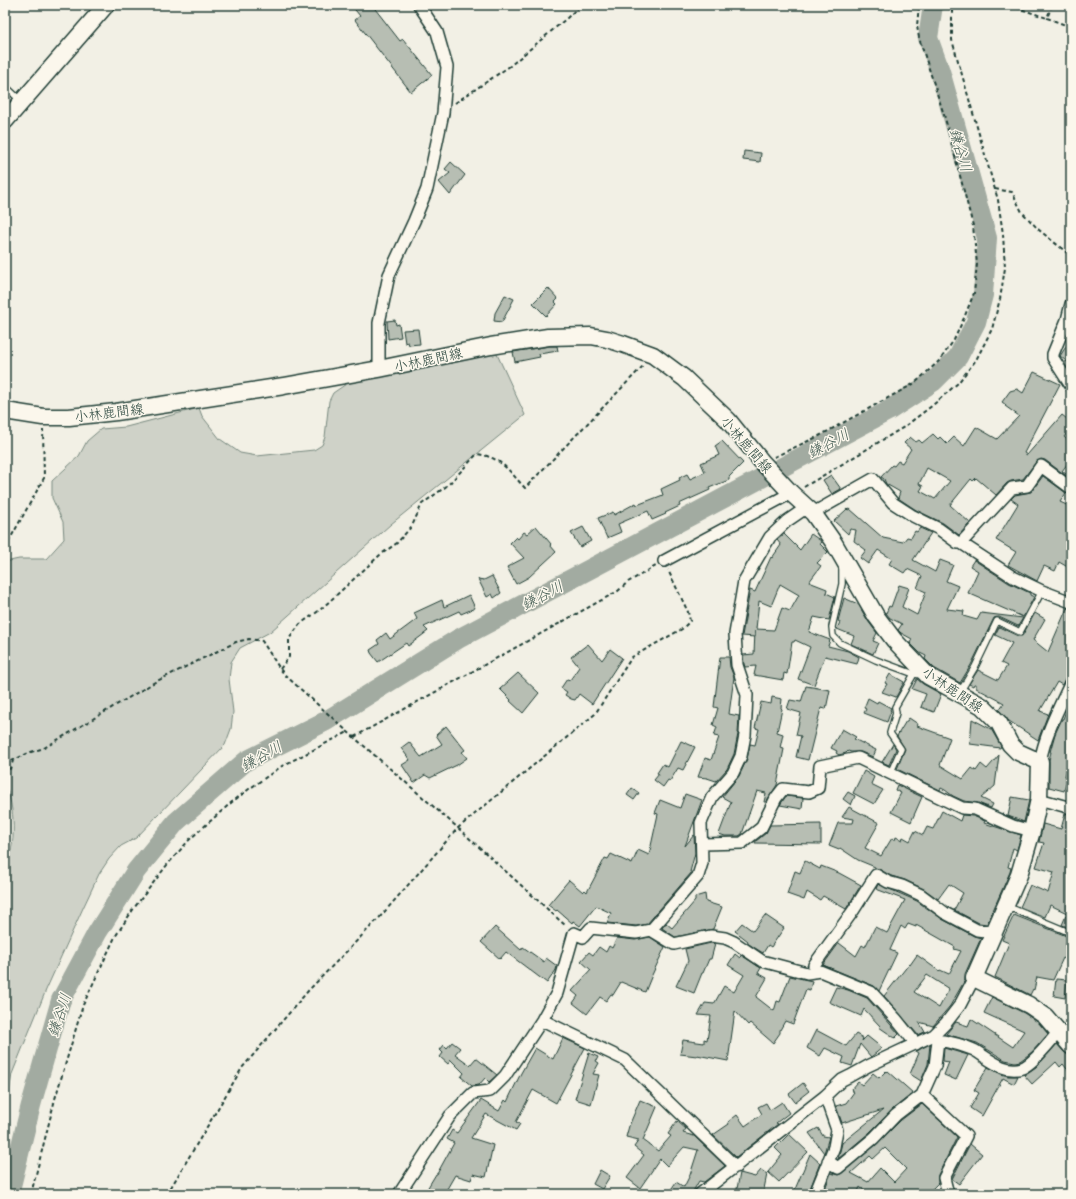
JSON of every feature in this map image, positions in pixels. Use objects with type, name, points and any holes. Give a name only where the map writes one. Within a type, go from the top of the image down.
[{"type":"main road","points":[[5,121],[106,5]]},
{"type":"main road","name":"小林鹿間線","points":[[5,411],[43,417],[69,417],[116,412],[284,386],[532,339],[581,335],[607,339],[653,355],[684,378],[728,420],[764,464],[809,510],[842,556],[876,616],[921,675],[982,706],[999,723],[1010,744],[1018,752],[1040,762]]},
{"type":"main road","points":[[1040,762],[1039,799],[1032,831],[1019,875],[974,978],[1028,1005],[1045,1016],[1060,1031],[1071,1046]]},
{"type":"street","points":[[379,369],[379,323],[389,275],[427,189],[443,113],[446,67],[437,32],[419,5]]},
{"type":"street","points":[[1071,304],[1067,320],[1053,354],[1053,358],[1071,386]]},
{"type":"street","points":[[961,543],[1012,488],[1027,486],[1041,466],[1071,488]]},
{"type":"street","points":[[651,930],[698,876],[702,864],[703,844],[701,822],[712,797],[733,773],[741,756],[745,735],[747,695],[737,665],[735,634],[744,581],[770,537],[787,521],[873,479],[893,503],[913,516],[939,529],[958,543],[961,543],[1013,577],[1042,591],[1071,602]]},
{"type":"street","points":[[664,561],[789,491]]},
{"type":"street","points":[[1040,762],[1042,750],[1052,724],[1071,682]]},
{"type":"street","points":[[703,844],[742,843],[761,828],[776,798],[783,789],[809,792],[818,788],[820,766],[858,758],[962,808],[975,809],[1013,826],[1032,831]]},
{"type":"street","points":[[1039,799],[1071,808]]},
{"type":"street","points":[[814,972],[814,966],[853,911],[876,875],[888,882],[902,886],[921,895],[945,913],[977,930],[994,932]]},
{"type":"street","points":[[399,1194],[450,1116],[473,1093],[490,1091],[504,1076],[542,1020],[557,993],[574,933],[583,937],[591,928],[636,932],[651,930],[674,944],[712,936],[725,938],[734,942],[762,961],[807,973],[820,971],[871,992],[896,1019],[916,1044]]},
{"type":"street","points":[[828,1161],[838,1168],[874,1138],[896,1114],[922,1095],[935,1066],[936,1038],[960,1005],[974,978]]},
{"type":"street","points":[[542,1020],[625,1060],[736,1167]]},
{"type":"street","points":[[700,1194],[826,1096],[842,1080],[868,1066],[916,1044],[936,1038],[973,1050],[1004,1068],[1012,1069],[1022,1068],[1042,1052],[1060,1031]]},
{"type":"street","points":[[922,1095],[966,1136],[944,1178],[948,1194]]},
{"type":"street","points":[[815,1194],[834,1147],[837,1130],[826,1096]]},
{"type":"lane","points":[[5,86],[22,102]]},
{"type":"lane","points":[[842,556],[842,584],[832,627],[833,636],[840,643],[876,660],[921,675],[896,707],[896,713],[890,732],[901,748],[890,774]]},
{"type":"lane","points":[[959,693],[997,621],[1020,632],[1042,591]]},
{"type":"lane","points":[[1006,906],[1071,933]]},
{"type":"path","points":[[443,113],[510,66],[567,18],[580,5]]},
{"type":"path","points":[[764,464],[820,436],[915,383],[940,360],[954,340],[974,294],[977,264],[973,226],[945,118],[919,38],[917,26],[919,5]]},
{"type":"path","points":[[789,491],[807,486],[904,427],[933,405],[958,383],[976,360],[992,329],[1000,299],[1005,268],[1003,234],[998,200],[952,40],[952,5]]},
{"type":"path","points":[[1010,5],[1071,27]]},
{"type":"path","points":[[1047,18],[1052,5]]},
{"type":"path","points":[[995,189],[1012,192],[1022,212],[1039,230],[1071,256]]},
{"type":"path","points":[[280,669],[289,657],[289,639],[300,624],[320,610],[380,555],[397,543],[412,526],[422,504],[448,485],[477,454],[489,456],[502,464],[525,488],[653,355]]},
{"type":"path","points":[[5,548],[44,478],[43,417]]},
{"type":"path","points":[[167,1194],[242,1068],[308,991],[380,917],[458,828],[595,714],[632,658],[682,628],[690,621],[688,612],[664,561],[628,582],[618,591],[354,737]]},
{"type":"path","points":[[5,764],[31,752],[44,748],[155,682],[236,642],[249,639],[262,641],[280,669],[348,732],[458,828],[574,933]]},
{"type":"path","points":[[31,1194],[83,1005],[115,937],[134,908],[167,865],[190,839],[232,802],[282,766],[348,732]]},
{"type":"path","points":[[5,775],[9,771],[13,760]]},
{"type":"shaded area","points":[[496,352],[525,415],[391,524],[270,632],[240,648],[231,662],[229,679],[233,712],[231,729],[225,745],[136,838],[121,846],[109,859],[99,874],[46,990],[12,1074],[5,1117],[5,865],[9,858],[13,838],[13,815],[5,786],[5,562],[19,559],[46,559],[64,539],[63,522],[52,498],[52,481],[79,456],[87,441],[101,429],[126,427],[199,408],[202,416],[220,439],[240,453],[257,456],[314,450],[322,445],[325,437],[329,401],[333,393],[349,382]]},
{"type":"building","points":[[351,5],[372,5],[400,41],[403,39],[432,75],[411,92],[355,20],[360,16]]},
{"type":"building","points":[[744,151],[761,153],[760,162],[743,160]]},
{"type":"building","points":[[451,162],[465,175],[450,195],[439,182],[450,173],[445,169]]},
{"type":"building","points":[[548,288],[558,299],[555,302],[557,304],[546,316],[533,303]]},
{"type":"building","points":[[505,295],[514,299],[502,322],[494,321],[495,313]]},
{"type":"building","points":[[395,320],[396,325],[399,324],[401,337],[388,339],[387,321]]},
{"type":"building","points":[[418,329],[420,344],[409,345],[408,342],[405,343],[403,330]]},
{"type":"building","points":[[1071,339],[1071,365],[1060,356]]},
{"type":"building","points":[[557,346],[558,351],[539,354],[540,357],[515,362],[513,352]]},
{"type":"building","points":[[1034,372],[1060,384],[1024,453],[1027,455],[1062,415],[1071,422],[1071,428],[1064,437],[1071,443],[1071,459],[1062,471],[1070,477],[1069,478],[1045,460],[1041,459],[1036,462],[1023,479],[1007,483],[996,495],[976,478],[973,481],[971,479],[950,505],[970,523],[959,535],[943,523],[916,510],[898,498],[900,492],[886,484],[884,479],[881,477],[898,461],[902,463],[911,449],[904,443],[910,437],[916,442],[919,440],[922,443],[933,434],[938,439],[940,437],[947,444],[954,437],[964,446],[976,427],[997,439],[1019,416],[1002,402],[1010,391],[1017,389],[1023,393]],"holes":[[[927,468],[950,481],[935,499],[920,491],[923,486],[919,484]]]},
{"type":"building","points":[[722,441],[743,463],[729,477],[729,480],[709,488],[710,490],[679,504],[680,506],[652,520],[648,511],[618,524],[621,532],[607,538],[598,518],[613,512],[614,515],[636,503],[637,505],[663,495],[661,489],[680,480],[679,478],[687,474],[690,479],[705,472],[701,463],[719,455],[715,446]]},
{"type":"building","points":[[831,475],[841,489],[832,494],[823,480]]},
{"type":"building","points":[[1043,476],[1066,493],[1060,502],[1071,507],[1071,569],[1059,562],[1055,571],[1044,566],[1037,581],[1008,565],[1016,552],[996,540],[1018,504],[1011,499],[1015,495],[1031,492]]},
{"type":"building","points":[[847,509],[850,509],[883,538],[903,542],[907,537],[911,538],[915,531],[917,532],[920,528],[931,533],[913,560],[935,572],[940,560],[953,565],[946,581],[958,586],[947,609],[964,611],[963,616],[977,620],[981,613],[1023,618],[1018,626],[999,617],[994,618],[971,665],[960,683],[934,668],[925,659],[926,656],[920,653],[910,643],[912,639],[898,630],[902,624],[890,618],[886,613],[889,606],[891,607],[899,585],[909,588],[902,607],[917,615],[926,592],[917,588],[922,576],[907,569],[904,573],[889,564],[892,559],[878,550],[868,564],[860,558],[866,550],[854,541],[856,530],[850,529],[848,534],[834,521]]},
{"type":"building","points":[[536,526],[556,552],[529,577],[516,584],[507,567],[524,558],[510,543],[516,537],[518,539],[524,532],[527,534]]},
{"type":"building","points":[[583,527],[591,541],[580,547],[571,533]]},
{"type":"building","points":[[784,534],[800,550],[811,534],[821,541],[820,544],[828,552],[817,563],[821,566],[809,582],[827,589],[826,593],[835,597],[829,620],[814,617],[809,632],[830,640],[828,646],[848,651],[859,657],[857,664],[825,656],[814,685],[798,679],[810,647],[795,640],[792,642],[787,674],[784,673],[783,680],[754,675],[756,666],[745,667],[743,655],[754,654],[755,637],[742,636],[750,590],[755,592],[771,557],[772,558],[781,545],[777,540]],"holes":[[[780,584],[799,595],[790,611],[782,608],[774,630],[756,629],[759,601],[771,606]]]},
{"type":"building","points":[[974,560],[1009,583],[1030,593],[1030,595],[1034,597],[1023,617],[968,593],[978,571],[970,566]]},
{"type":"building","points":[[492,576],[501,593],[494,598],[492,594],[487,597],[478,579],[484,580]]},
{"type":"building","points":[[469,595],[475,608],[461,614],[459,611],[424,627],[428,631],[408,646],[406,643],[378,662],[371,653],[370,650],[379,644],[377,640],[386,633],[390,639],[417,619],[414,613],[442,600],[444,607]]},
{"type":"building","points":[[844,598],[858,604],[877,633],[873,641],[878,643],[873,654],[851,644],[854,636],[837,629],[840,622],[838,621]]},
{"type":"building","points":[[1067,608],[1071,609],[1071,666],[1062,685],[1057,682],[1040,711],[1048,714],[1038,740],[1009,721],[999,710],[1004,703],[976,688],[976,684],[973,686],[969,684],[978,670],[998,680],[1007,666],[1001,663],[1012,643],[995,635],[999,627],[1018,636],[1022,636],[1035,613],[1045,619],[1033,640],[1048,652]]},
{"type":"building","points":[[588,644],[602,660],[610,649],[622,658],[592,704],[579,694],[575,700],[571,699],[565,695],[567,692],[561,688],[567,679],[570,680],[579,667],[571,657]]},
{"type":"building","points":[[720,657],[729,657],[730,667],[734,677],[729,714],[739,716],[738,734],[734,754],[727,769],[716,781],[698,777],[705,758],[711,760],[719,737],[714,736],[717,727],[713,725],[718,708],[714,707]]},
{"type":"building","points":[[518,673],[539,693],[523,713],[500,689]]},
{"type":"building","points":[[890,674],[904,682],[896,697],[882,692],[887,684],[885,683]]},
{"type":"building","points":[[917,679],[941,694],[934,712],[921,707],[926,694],[912,689]]},
{"type":"building","points":[[806,686],[830,690],[826,709],[821,708],[808,760],[796,757],[801,736],[796,735],[801,713],[787,709],[790,700],[801,702]]},
{"type":"building","points":[[772,697],[782,699],[782,709],[777,732],[783,734],[780,748],[784,749],[777,785],[766,802],[764,802],[766,793],[757,791],[742,834],[739,836],[725,836],[719,834],[731,802],[722,797],[739,776],[747,759],[750,744],[755,745],[759,729],[755,728],[761,702],[771,704]]},
{"type":"building","points":[[868,698],[877,703],[878,701],[891,708],[887,722],[864,713],[866,709],[864,708]]},
{"type":"building","points":[[1070,700],[1071,757],[1065,776],[1068,777],[1064,791],[1049,787],[1049,760],[1055,734],[1063,719]]},
{"type":"building","points":[[909,718],[918,724],[917,726],[950,738],[940,765],[963,779],[972,768],[976,771],[981,764],[987,769],[999,755],[995,786],[981,798],[993,804],[991,808],[978,803],[964,801],[941,788],[940,790],[897,769],[905,749],[897,736]]},
{"type":"building","points":[[972,719],[991,729],[1001,746],[1000,748],[970,744]]},
{"type":"building","points":[[446,726],[465,750],[462,752],[467,758],[457,765],[430,778],[425,775],[414,783],[402,765],[410,760],[401,748],[409,742],[421,757],[442,744],[436,735]]},
{"type":"building","points":[[842,729],[856,737],[854,739],[876,750],[873,757],[861,752],[848,751],[839,755],[836,753],[837,751],[831,748]]},
{"type":"building","points":[[681,741],[695,747],[683,770],[678,768],[670,781],[668,780],[663,787],[654,780],[659,774],[657,773],[663,764],[668,767]]},
{"type":"building","points":[[893,744],[896,749],[889,765],[882,762]]},
{"type":"building","points":[[864,771],[874,777],[871,784],[883,790],[874,804],[853,793]]},
{"type":"building","points":[[897,785],[922,797],[911,822],[891,812],[901,793],[895,790]]},
{"type":"building","points":[[632,788],[639,793],[634,800],[627,795]]},
{"type":"building","points":[[848,792],[855,796],[851,805],[843,799]]},
{"type":"building","points":[[685,794],[702,800],[685,846],[694,835],[695,853],[690,872],[692,872],[647,924],[636,926],[607,923],[611,913],[596,906],[580,926],[573,921],[572,923],[557,910],[556,911],[548,905],[569,880],[583,892],[585,890],[587,892],[605,858],[608,859],[611,854],[632,864],[638,850],[649,855],[658,814],[655,813],[660,800],[680,808]]},
{"type":"building","points":[[786,796],[803,798],[802,809],[780,805]]},
{"type":"building","points":[[1012,797],[1029,800],[1024,822],[1008,816]]},
{"type":"building","points":[[849,807],[879,823],[865,848],[881,856],[892,838],[895,840],[896,837],[902,840],[903,837],[910,841],[915,831],[923,835],[927,827],[933,829],[942,811],[960,821],[962,815],[973,816],[985,821],[984,823],[1021,835],[1017,850],[1013,848],[1008,867],[1011,868],[1010,872],[987,924],[979,923],[954,910],[963,893],[949,884],[938,899],[924,889],[905,880],[891,876],[858,860],[840,848],[839,850],[829,846],[838,823],[853,823],[854,819],[842,817]]},
{"type":"building","points":[[1065,814],[1071,815],[1071,928],[1062,925],[1067,913],[1050,905],[1045,917],[1020,907],[1030,885],[1048,893],[1054,872],[1036,867],[1044,843],[1039,842],[1043,824],[1061,829]]},
{"type":"building","points":[[821,824],[821,844],[755,843],[766,833],[770,825]]},
{"type":"building","points":[[805,861],[820,869],[821,866],[839,873],[861,885],[846,909],[823,896],[820,900],[807,892],[804,900],[787,894],[795,871],[800,873]]},
{"type":"building","points":[[878,884],[917,901],[942,919],[974,936],[981,938],[965,974],[965,980],[950,1006],[933,1026],[919,1022],[925,1032],[918,1035],[884,996],[917,955],[939,971],[940,970],[949,974],[961,951],[954,949],[955,947],[916,925],[916,927],[908,924],[905,929],[901,926],[890,950],[897,953],[879,991],[874,986],[823,965],[839,943],[856,956],[862,945],[865,947],[875,927],[887,933],[905,900],[876,889]],"holes":[[[927,975],[949,989],[939,1008],[914,992]]]},
{"type":"building","points":[[705,894],[706,902],[722,907],[713,929],[675,937],[662,928],[666,923],[672,928],[695,901],[695,897]]},
{"type":"building","points":[[765,915],[784,928],[771,947],[768,945],[763,953],[747,943],[748,941],[735,931],[742,923],[753,931]]},
{"type":"building","points":[[1014,915],[1069,937],[1065,947],[1071,950],[1071,962],[1063,958],[1053,980],[1037,977],[1034,990],[1033,989],[1030,995],[995,977],[1009,943],[1002,940]]},
{"type":"building","points":[[495,927],[521,950],[523,947],[544,962],[546,958],[557,966],[547,983],[506,952],[500,959],[481,942]]},
{"type":"building","points":[[650,937],[665,947],[645,992],[621,982],[613,995],[611,994],[606,1001],[600,997],[587,1014],[573,1003],[578,996],[572,991],[591,970],[581,961],[589,952],[593,955],[599,947],[606,952],[609,946],[612,948],[617,938],[635,940]]},
{"type":"building","points":[[711,943],[715,944],[711,959],[709,959],[702,973],[694,993],[676,986],[688,961],[685,949]]},
{"type":"building","points":[[735,954],[740,958],[741,955],[761,968],[758,973],[767,978],[756,997],[774,1011],[777,1001],[780,1002],[790,976],[812,981],[810,990],[806,989],[793,1024],[785,1021],[780,1033],[773,1043],[750,1023],[748,1025],[735,1011],[728,1061],[697,1055],[680,1054],[683,1040],[704,1043],[704,1039],[707,1040],[711,1016],[698,1015],[705,1003],[714,1004],[724,986],[734,992],[744,975],[728,965]]},
{"type":"building","points":[[1056,979],[1067,980],[1065,998],[1054,996]]},
{"type":"building","points":[[836,987],[867,998],[899,1034],[895,1038],[879,1027],[880,1026],[864,1009],[861,1016],[829,1002]]},
{"type":"building","points":[[992,997],[1024,1013],[1039,1023],[1048,1034],[1032,1052],[1020,1061],[1015,1062],[1005,1060],[977,1043],[946,1034],[956,1022],[968,1026],[971,1019],[1013,1047],[1024,1031],[984,1013]]},
{"type":"building","points":[[816,1030],[846,1046],[856,1034],[863,1038],[862,1041],[867,1036],[882,1048],[871,1057],[860,1044],[852,1066],[842,1063],[844,1057],[825,1048],[820,1056],[807,1048]]},
{"type":"building","points":[[563,1038],[585,1048],[556,1103],[533,1090],[516,1122],[520,1124],[516,1130],[486,1114],[471,1138],[493,1145],[486,1177],[473,1174],[471,1180],[455,1175],[444,1194],[424,1194],[454,1143],[447,1139],[452,1130],[457,1133],[481,1100],[499,1111],[505,1100],[507,1102],[535,1048],[553,1059]]},
{"type":"building","points":[[452,1042],[460,1048],[455,1054],[470,1065],[476,1058],[497,1075],[489,1082],[485,1078],[479,1085],[472,1086],[461,1077],[464,1073],[451,1060],[448,1064],[440,1057],[443,1053],[440,1050],[444,1045],[447,1048]]},
{"type":"building","points":[[930,1044],[928,1064],[921,1081],[910,1074],[919,1053],[916,1051]]},
{"type":"building","points":[[1057,1044],[1071,1057],[1071,1074],[1063,1064],[1060,1067],[1056,1062],[1032,1084],[1024,1075],[1036,1067]]},
{"type":"building","points":[[944,1048],[968,1055],[956,1080],[944,1075],[949,1062],[943,1061]]},
{"type":"building","points":[[589,1053],[598,1057],[596,1061],[599,1063],[593,1074],[599,1075],[591,1104],[575,1099]]},
{"type":"building","points":[[988,1067],[1001,1074],[1018,1076],[1014,1084],[1003,1078],[982,1116],[970,1108],[979,1093],[974,1090]]},
{"type":"building","points":[[886,1071],[888,1071],[913,1093],[838,1159],[842,1143],[883,1110],[842,1123],[836,1106],[846,1103],[854,1092],[851,1090],[858,1082],[862,1085],[873,1073],[879,1078]]},
{"type":"building","points":[[803,1083],[809,1091],[795,1102],[789,1094]]},
{"type":"building","points":[[640,1100],[657,1107],[643,1140],[658,1151],[671,1136],[668,1134],[677,1121],[686,1129],[683,1133],[694,1136],[725,1166],[704,1182],[699,1181],[692,1193],[693,1194],[668,1194],[676,1182],[684,1187],[690,1175],[698,1150],[684,1147],[667,1166],[660,1159],[640,1188],[627,1178],[644,1155],[634,1147],[639,1140],[626,1137]]},
{"type":"building","points":[[782,1102],[789,1113],[776,1123],[778,1124],[736,1157],[713,1135],[729,1124],[728,1122],[737,1115],[745,1126],[762,1114],[758,1107],[766,1103],[770,1110]]},
{"type":"building","points":[[922,1104],[957,1137],[938,1175],[938,1183],[927,1194],[868,1194],[860,1187],[857,1194],[823,1194],[831,1173],[838,1175],[842,1173],[878,1143],[901,1120]],"holes":[[[885,1148],[906,1169],[894,1182],[880,1168],[868,1182],[851,1173],[870,1156],[873,1159]]]},
{"type":"building","points":[[818,1128],[823,1136],[829,1137],[824,1153],[809,1133]]},
{"type":"building","points":[[789,1134],[808,1152],[779,1182],[768,1172],[782,1155],[775,1148]]},
{"type":"building","points":[[970,1144],[982,1154],[959,1184],[952,1179]]},
{"type":"building","points":[[810,1154],[820,1163],[808,1194],[793,1194]]},
{"type":"building","points":[[600,1170],[610,1176],[602,1189],[593,1184]]},
{"type":"building","points":[[761,1170],[767,1174],[763,1194],[736,1194],[740,1173],[755,1177]]},
{"type":"waterway","name":"鎌谷川","points":[[9,1194],[31,1105],[61,1000],[97,933],[136,871],[176,822],[246,761],[326,721],[458,639],[888,411],[934,381],[958,357],[976,322],[983,295],[987,238],[940,71],[928,38],[933,5]]}]
